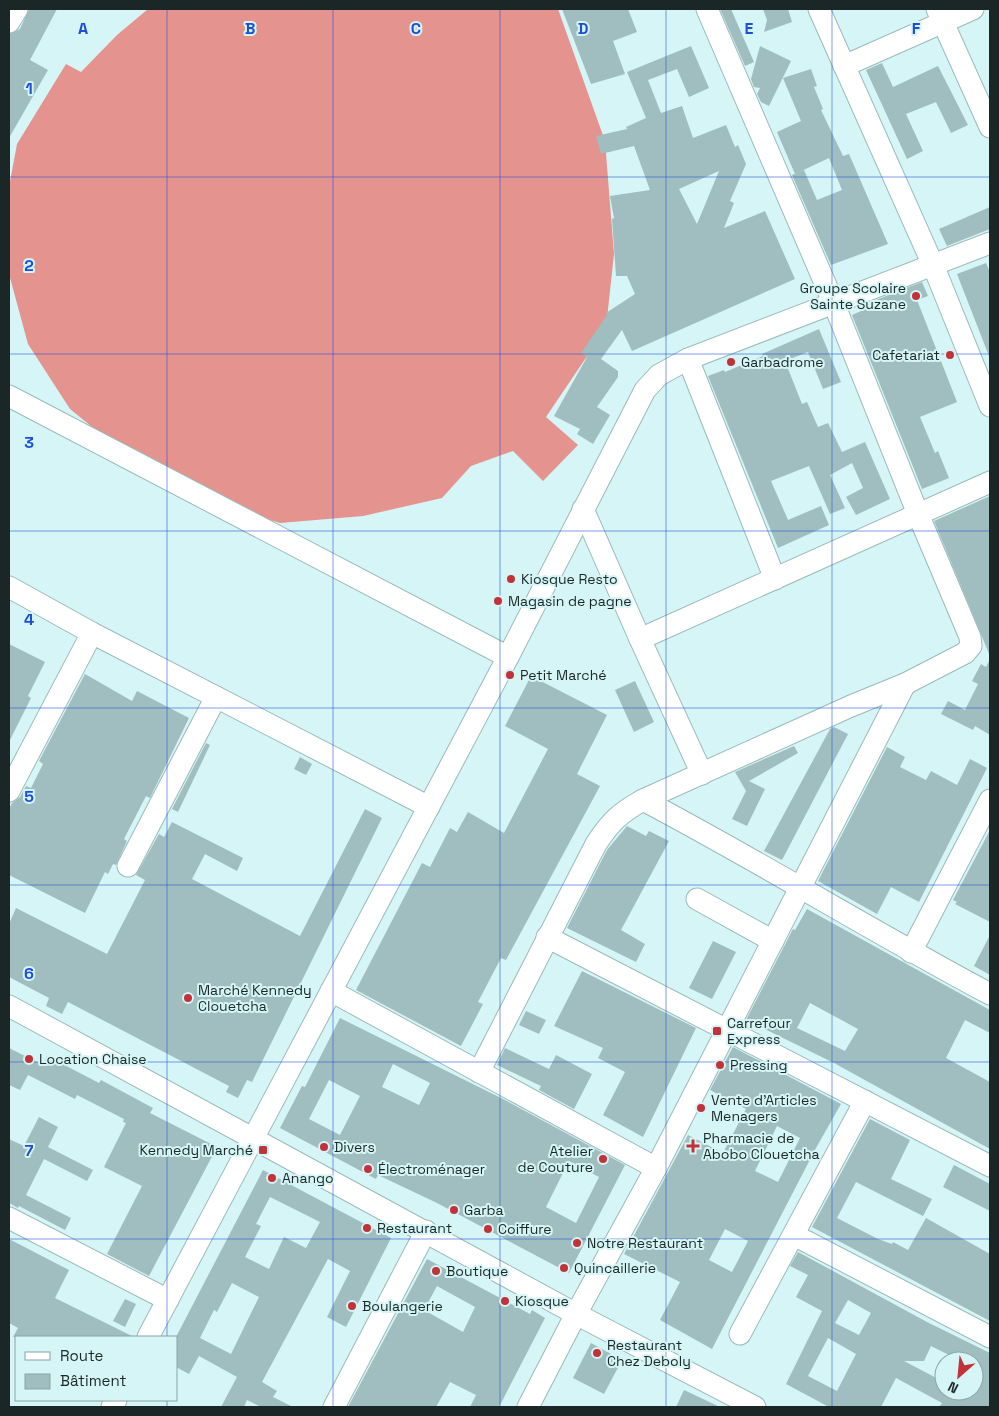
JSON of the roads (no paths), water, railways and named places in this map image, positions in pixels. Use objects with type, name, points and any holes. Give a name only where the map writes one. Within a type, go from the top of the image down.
[{"type":"street","points":[[9,22],[16,9]]},
{"type":"street","points":[[479,1072],[548,937],[610,822],[625,810],[643,800],[851,706],[905,684],[965,653],[971,646],[970,637],[918,514],[834,304],[707,9]]},
{"type":"street","points":[[819,9],[933,265],[990,406]]},
{"type":"street","points":[[844,66],[940,15],[973,9]]},
{"type":"street","points":[[940,15],[990,127]]},
{"type":"street","points":[[149,1336],[508,657],[645,390],[659,375],[688,359],[990,243]]},
{"type":"street","points":[[688,359],[775,579]]},
{"type":"street","points":[[9,396],[508,657]]},
{"type":"street","points":[[640,639],[990,482]]},
{"type":"street","points":[[583,509],[702,774]]},
{"type":"street","points":[[9,587],[92,633],[429,807]]},
{"type":"street","points":[[9,791],[92,633]]},
{"type":"street","points":[[528,1407],[576,1314],[656,1168],[905,684]]},
{"type":"street","points":[[128,866],[216,697]]},
{"type":"street","points":[[643,800],[738,851],[911,952],[990,994]]},
{"type":"street","points":[[911,952],[990,800]]},
{"type":"street","points":[[697,900],[773,941]]},
{"type":"street","points":[[548,937],[990,1166]]},
{"type":"street","points":[[331,991],[656,1168]]},
{"type":"street","points":[[9,1006],[576,1314],[755,1407]]},
{"type":"street","points":[[740,1334],[865,1101]]},
{"type":"street","points":[[9,1218],[168,1300]]},
{"type":"street","points":[[334,1407],[426,1231]]},
{"type":"street","points":[[794,1235],[990,1337]]},
{"type":"place","name":"Groupe Scolaire Sainte Suzane","points":[[916,296]]},
{"type":"place","name":"Cafetariat","points":[[950,355]]},
{"type":"place","name":"Garbadrome","points":[[731,362]]},
{"type":"place","name":"Kiosque Resto","points":[[511,579]]},
{"type":"place","name":"Magasin de pagne","points":[[498,601]]},
{"type":"place","name":"Petit Marché","points":[[510,675]]},
{"type":"place","name":"Marché Kennedy Clouetcha","points":[[188,998]]},
{"type":"place","name":"Carrefour Express","points":[[717,1031]]},
{"type":"place","name":"Location Chaise","points":[[29,1059]]},
{"type":"place","name":"Pressing","points":[[720,1065]]},
{"type":"place","name":"Vente d'Articles Menagers","points":[[701,1108]]},
{"type":"place","name":"Pharmacie de Abobo Clouetcha","points":[[693,1146]]},
{"type":"place","name":"Divers","points":[[324,1147]]},
{"type":"place","name":"Kennedy Marché","points":[[263,1150]]},
{"type":"place","name":"Atelier de Couture","points":[[603,1159]]},
{"type":"place","name":"Électroménager","points":[[368,1169]]},
{"type":"place","name":"Anango","points":[[272,1178]]},
{"type":"place","name":"Garba","points":[[454,1210]]},
{"type":"place","name":"Restaurant","points":[[367,1228]]},
{"type":"place","name":"Coiffure","points":[[488,1229]]},
{"type":"place","name":"Notre Restaurant","points":[[577,1243]]},
{"type":"place","name":"Quincaillerie","points":[[564,1268]]},
{"type":"place","name":"Boutique","points":[[436,1271]]},
{"type":"place","name":"Kiosque","points":[[505,1301]]},
{"type":"place","name":"Boulangerie","points":[[352,1306]]},
{"type":"place","name":"Restaurant Chez Deboly","points":[[597,1353]]}]
